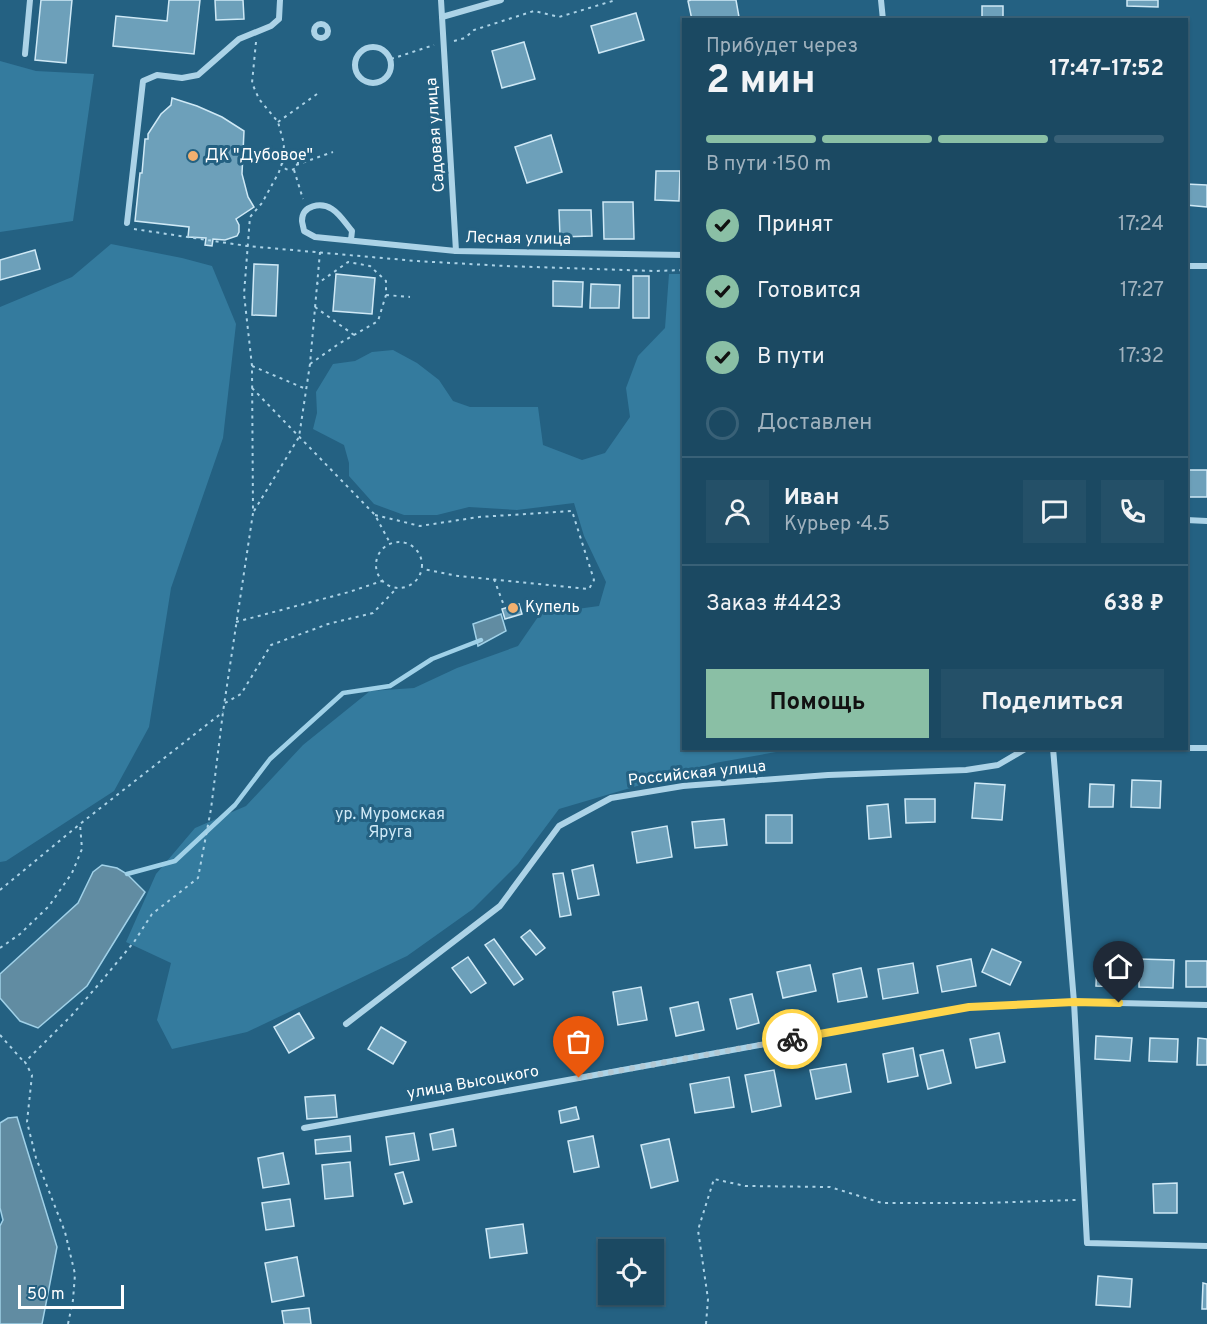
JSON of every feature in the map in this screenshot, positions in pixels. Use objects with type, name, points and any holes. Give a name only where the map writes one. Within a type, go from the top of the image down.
[{"type":"street","points":[[25,54],[30,0]]},
{"type":"street","points":[[127,223],[143,81],[158,75],[182,78],[198,75],[239,39],[271,26],[279,19],[280,0]]},
{"type":"street","name":"Садовая улица","points":[[441,0],[456,251]]},
{"type":"street","points":[[442,17],[501,0]]},
{"type":"street","points":[[881,0],[883,18]]},
{"type":"street","points":[[365,48],[383,49],[391,59],[391,71],[383,81],[371,84],[357,74],[355,68],[357,57],[365,48]]},
{"type":"street","name":"Лесная улица","points":[[351,240],[352,231],[333,210],[314,205],[306,210],[302,219],[304,231],[315,237],[456,251],[682,255]]},
{"type":"street","points":[[1188,266],[1207,266]]},
{"type":"street","points":[[1188,520],[1207,521]]},
{"type":"street","points":[[1188,748],[1207,748]]},
{"type":"street","name":"Российская улица","points":[[346,1024],[500,906],[560,826],[611,798],[694,785],[828,775],[966,770],[998,765],[1024,750]]},
{"type":"street","points":[[1053,750],[1074,1002],[1086,1243],[1207,1246]]},
{"type":"street","name":"улица Высоцкого","points":[[304,1128],[969,1007],[1074,1002],[1207,1005]]},
{"type":"path","points":[[391,59],[433,45],[465,38],[474,30],[534,11],[559,17],[616,0]]},
{"type":"path","points":[[25,1062],[99,984],[134,942],[152,914],[198,878],[211,809],[253,513],[252,366],[244,294],[250,217],[262,203],[279,172],[284,144],[278,122],[259,99],[252,83],[255,49]]},
{"type":"path","points":[[278,122],[317,94]]},
{"type":"path","points":[[282,163],[284,168],[289,170],[333,152]]},
{"type":"path","points":[[282,159],[290,154],[295,156],[297,165]]},
{"type":"path","points":[[293,169],[300,189]]},
{"type":"path","points":[[127,223],[132,229],[247,246],[416,261],[506,266],[682,270]]},
{"type":"path","points":[[253,513],[299,437],[310,364],[320,252]]},
{"type":"path","points":[[310,364],[378,321],[386,295],[386,281],[370,266],[348,262],[318,284]]},
{"type":"path","points":[[386,295],[410,297]]},
{"type":"path","points":[[315,308],[354,335]]},
{"type":"path","points":[[252,366],[306,389]]},
{"type":"path","points":[[252,388],[375,515],[390,543]]},
{"type":"path","points":[[375,515],[420,526],[479,517],[572,511],[594,580],[589,589],[458,576],[423,569]]},
{"type":"path","points":[[403,542],[414,547],[422,556],[423,569],[418,580],[408,588],[396,589],[384,584],[377,574],[376,562],[381,551],[390,543],[403,542]]},
{"type":"path","points":[[494,579],[503,603]]},
{"type":"path","points":[[237,622],[382,581]]},
{"type":"path","points":[[225,703],[241,694],[271,645],[328,624],[372,613],[396,589]]},
{"type":"path","points":[[0,890],[223,712]]},
{"type":"path","points":[[0,948],[20,934],[49,906],[72,873],[82,849],[80,824]]},
{"type":"path","points":[[0,1035],[25,1062],[32,1075],[27,1122],[36,1158],[65,1232],[75,1274],[68,1324]]},
{"type":"path","points":[[706,1324],[708,1299],[699,1230],[714,1179],[744,1186],[830,1187],[882,1203],[1085,1200]]},
{"type":"green space","points":[[0,61],[36,71],[94,74],[73,221],[0,232]]},
{"type":"green space","points":[[111,244],[212,266],[236,324],[223,438],[171,588],[149,727],[114,791],[6,861],[0,862],[0,307],[72,277]]},
{"type":"green space","name":"ур. Муромская Яруга","points":[[669,274],[682,274],[682,750],[787,750],[715,763],[559,809],[518,864],[473,909],[407,956],[247,1032],[172,1049],[157,1020],[171,963],[126,942],[156,874],[195,828],[246,806],[303,745],[370,691],[414,688],[457,668],[518,646],[540,614],[599,606],[606,582],[584,536],[574,503],[517,510],[469,507],[437,515],[404,515],[374,504],[349,476],[349,463],[344,445],[313,429],[317,413],[316,392],[333,364],[355,361],[372,352],[393,350],[417,363],[439,380],[453,401],[470,407],[538,407],[543,445],[582,460],[605,453],[630,417],[626,388],[638,356],[665,328]]},
{"type":"shaded area","points":[[501,614],[506,631],[478,646],[473,624]]},
{"type":"shaded area","points":[[102,865],[117,868],[127,874],[145,892],[87,986],[38,1028],[20,1021],[0,998],[0,974],[78,903],[93,872]]},
{"type":"shaded area","points":[[17,1117],[57,1247],[42,1324],[0,1324],[0,1226],[3,1220],[0,1208],[0,1123],[8,1118]]},
{"type":"building","points":[[41,0],[72,0],[66,63],[35,60]]},
{"type":"building","points":[[169,0],[200,0],[194,54],[113,46],[116,16],[167,21]]},
{"type":"building","points":[[215,0],[243,0],[244,19],[216,20]]},
{"type":"building","points":[[736,0],[739,17],[692,18],[688,1]]},
{"type":"building","points":[[1127,0],[1158,0],[1158,7],[1127,6]]},
{"type":"building","points":[[982,6],[1003,6],[1003,18],[982,18]]},
{"type":"building","points":[[636,13],[644,40],[599,53],[591,26]]},
{"type":"building","points":[[524,42],[535,79],[502,88],[492,51]]},
{"type":"building","name":"ДК \"Дубовое\"","points":[[172,98],[222,117],[244,131],[242,174],[248,197],[254,207],[236,219],[239,225],[237,236],[225,240],[213,239],[212,246],[205,245],[206,238],[188,237],[189,227],[135,221],[145,139],[148,139],[148,134],[161,114],[171,105]]},
{"type":"building","points":[[551,135],[562,172],[527,183],[515,147]]},
{"type":"building","points":[[656,171],[680,171],[679,201],[655,200]]},
{"type":"building","points":[[1188,184],[1207,185],[1207,207],[1188,205]]},
{"type":"building","points":[[603,202],[633,202],[634,239],[604,239]]},
{"type":"building","points":[[559,210],[591,210],[592,236],[560,237]]},
{"type":"building","points":[[35,250],[40,269],[0,280],[0,260]]},
{"type":"building","points":[[254,264],[278,265],[276,316],[252,315]]},
{"type":"building","points":[[336,274],[375,278],[372,314],[333,311]]},
{"type":"building","points":[[633,276],[649,276],[649,318],[633,318]]},
{"type":"building","points":[[553,281],[583,282],[582,307],[553,306]]},
{"type":"building","points":[[591,284],[620,285],[619,308],[590,308]]},
{"type":"building","points":[[1188,470],[1207,470],[1207,497],[1188,497]]},
{"type":"building","points":[[519,604],[522,614],[505,619],[502,609]]},
{"type":"building","points":[[1132,780],[1161,781],[1160,808],[1131,807]]},
{"type":"building","points":[[975,783],[1005,785],[1002,820],[972,818]]},
{"type":"building","points":[[1090,784],[1114,785],[1113,807],[1089,807]]},
{"type":"building","points":[[905,799],[935,799],[935,822],[906,823]]},
{"type":"building","points":[[888,804],[891,837],[869,839],[867,806]]},
{"type":"building","points":[[766,815],[792,815],[792,843],[766,843]]},
{"type":"building","points":[[724,819],[727,845],[695,848],[692,822]]},
{"type":"building","points":[[667,826],[672,857],[637,863],[632,832]]},
{"type":"building","points":[[593,865],[599,895],[578,899],[572,870]]},
{"type":"building","points":[[563,873],[571,915],[560,917],[553,874]]},
{"type":"building","points":[[530,930],[545,948],[536,955],[521,937]]},
{"type":"building","points":[[494,939],[523,979],[514,985],[485,945]]},
{"type":"building","points":[[992,949],[1021,962],[1010,985],[982,972]]},
{"type":"building","points":[[468,957],[486,983],[471,993],[452,968]]},
{"type":"building","points":[[971,959],[976,986],[942,992],[937,966]]},
{"type":"building","points":[[1097,959],[1125,960],[1124,987],[1096,986]]},
{"type":"building","points":[[1139,959],[1174,960],[1173,988],[1139,987]]},
{"type":"building","points":[[1186,961],[1207,961],[1207,987],[1186,987]]},
{"type":"building","points":[[913,963],[918,993],[883,999],[878,969]]},
{"type":"building","points":[[810,965],[816,991],[783,998],[777,972]]},
{"type":"building","points":[[861,968],[867,997],[838,1002],[833,974]]},
{"type":"building","points":[[641,987],[647,1020],[618,1025],[613,992]]},
{"type":"building","points":[[752,994],[759,1023],[737,1029],[730,999]]},
{"type":"building","points":[[698,1002],[704,1030],[676,1036],[670,1008]]},
{"type":"building","points":[[299,1013],[314,1038],[289,1053],[274,1027]]},
{"type":"building","points":[[381,1027],[406,1042],[393,1064],[368,1049]]},
{"type":"building","points":[[999,1033],[1005,1062],[976,1068],[970,1039]]},
{"type":"building","points":[[1096,1036],[1132,1038],[1130,1061],[1095,1059]]},
{"type":"building","points":[[1150,1038],[1178,1039],[1177,1062],[1149,1061]]},
{"type":"building","points":[[1198,1038],[1207,1039],[1207,1065],[1197,1065]]},
{"type":"building","points":[[913,1048],[918,1076],[888,1082],[883,1054]]},
{"type":"building","points":[[943,1050],[951,1083],[928,1089],[920,1055]]},
{"type":"building","points":[[846,1064],[851,1092],[816,1099],[810,1070]]},
{"type":"building","points":[[774,1070],[781,1106],[752,1112],[745,1075]]},
{"type":"building","points":[[729,1077],[734,1107],[695,1113],[690,1084]]},
{"type":"building","points":[[335,1095],[337,1117],[307,1119],[305,1097]]},
{"type":"building","points":[[576,1107],[579,1119],[561,1123],[559,1111]]},
{"type":"building","points":[[453,1129],[456,1146],[433,1150],[430,1134]]},
{"type":"building","points":[[414,1133],[419,1160],[390,1165],[386,1137]]},
{"type":"building","points":[[350,1136],[351,1151],[316,1154],[315,1140]]},
{"type":"building","points":[[593,1136],[599,1167],[574,1172],[568,1141]]},
{"type":"building","points":[[669,1139],[678,1181],[651,1188],[641,1145]]},
{"type":"building","points":[[283,1153],[289,1184],[263,1188],[258,1158]]},
{"type":"building","points":[[350,1162],[353,1196],[325,1199],[322,1165]]},
{"type":"building","points":[[403,1172],[412,1202],[404,1204],[395,1174]]},
{"type":"building","points":[[1177,1183],[1177,1213],[1154,1213],[1153,1184]]},
{"type":"building","points":[[290,1199],[294,1226],[266,1230],[262,1203]]},
{"type":"building","points":[[523,1224],[527,1253],[490,1258],[486,1229]]},
{"type":"building","points":[[297,1257],[304,1296],[272,1302],[265,1263]]},
{"type":"building","points":[[1098,1276],[1132,1279],[1130,1307],[1096,1305]]},
{"type":"building","points":[[1203,1283],[1207,1284],[1207,1309],[1202,1309]]},
{"type":"building","points":[[309,1308],[311,1324],[284,1324],[282,1311]]},
{"type":"waterway","points":[[127,874],[175,861],[235,805],[270,759],[343,693],[390,686],[432,659],[481,640]]},
{"type":"way so far","points":[[579,1078],[792,1039]]},
{"type":"place","name":"ДК \"Дубовое\"","points":[[193,156]]},
{"type":"place","name":"Купель","points":[[513,608]]},
{"type":"route","points":[[792,1039],[969,1007],[1074,1002],[1119,1003]]}]
